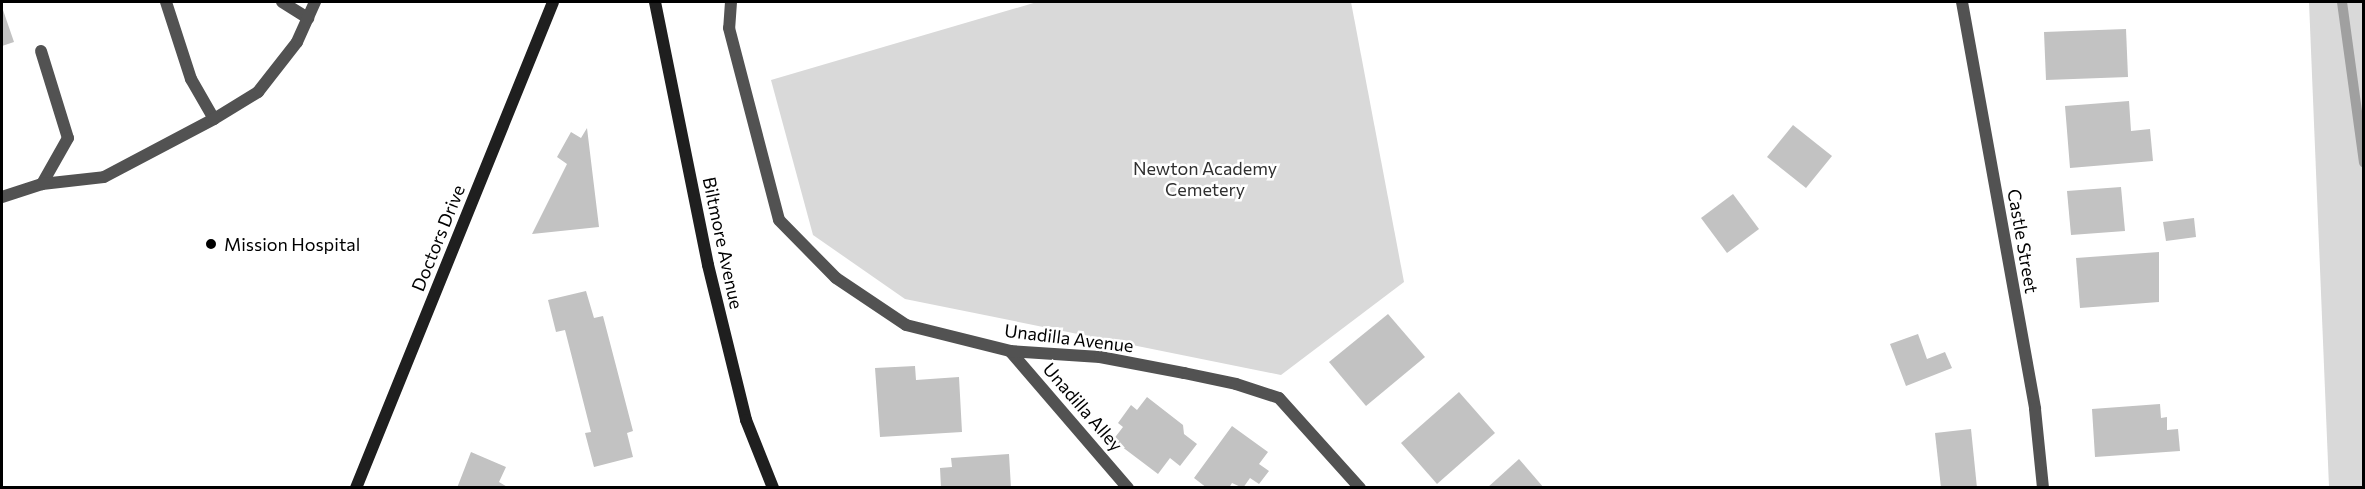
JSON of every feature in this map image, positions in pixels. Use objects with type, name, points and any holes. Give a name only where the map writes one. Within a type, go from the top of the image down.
[{"type":"street","points":[[166,2],[191,79],[214,119]]},
{"type":"street","points":[[282,2],[308,18]]},
{"type":"street","points":[[2,197],[42,184],[104,177],[214,119],[258,92],[297,42],[315,2]]},
{"type":"street","name":"Doctors Drive","points":[[356,488],[553,2]]},
{"type":"street","name":"Biltmore Avenue","points":[[655,2],[708,265],[746,420],[773,488]]},
{"type":"street","name":"Unadilla Avenue","points":[[731,2],[729,28],[779,219],[836,278],[906,324],[1010,351],[1100,357],[1236,384],[1279,398],[1360,488]]},
{"type":"street","name":"Castle Street","points":[[1962,2],[2035,409],[2043,488]]},
{"type":"street","points":[[40,51],[68,138],[42,184]]},
{"type":"street","name":"Unadilla Alley","points":[[1010,351],[1128,488]]},
{"type":"green space","name":"Newton Academy Cemetery","points":[[1037,2],[1351,2],[1404,282],[1281,375],[905,299],[813,235],[771,80]]},
{"type":"green space","points":[[2309,2],[2363,2],[2363,487],[2329,487]]},
{"type":"building","points":[[2,7],[14,42],[2,46]]},
{"type":"building","points":[[2126,29],[2128,77],[2046,80],[2044,32]]},
{"type":"building","points":[[2129,101],[2131,131],[2150,129],[2153,161],[2070,168],[2065,106]]},
{"type":"building","points":[[1793,125],[1832,156],[1806,188],[1767,157]]},
{"type":"building","points":[[587,128],[599,227],[532,234],[567,164],[557,157],[571,132],[581,138]]},
{"type":"building","points":[[2121,187],[2125,231],[2071,235],[2067,191]]},
{"type":"building","points":[[1733,194],[1759,229],[1727,253],[1701,218]]},
{"type":"building","points":[[2194,218],[2196,237],[2166,241],[2163,222]]},
{"type":"building","points":[[2159,252],[2159,302],[2080,308],[2076,258]]},
{"type":"building","points":[[586,291],[594,318],[603,316],[633,431],[627,433],[633,457],[594,467],[585,433],[591,432],[565,330],[556,332],[548,300]]},
{"type":"building","points":[[1388,314],[1425,357],[1366,406],[1329,362]]},
{"type":"building","points":[[1918,334],[1927,359],[1945,352],[1952,368],[1906,386],[1890,344]]},
{"type":"building","points":[[915,366],[916,380],[959,377],[962,432],[880,437],[875,368]]},
{"type":"building","points":[[1459,392],[1495,433],[1437,484],[1401,443]]},
{"type":"building","points":[[1147,397],[1183,425],[1184,434],[1197,444],[1180,466],[1170,458],[1158,474],[1113,440],[1123,427],[1118,423],[1131,405],[1137,410]]},
{"type":"building","points":[[2160,404],[2161,418],[2167,417],[2167,430],[2178,429],[2180,451],[2095,457],[2092,409]]},
{"type":"building","points":[[1232,426],[1268,452],[1259,464],[1269,471],[1259,484],[1250,478],[1243,488],[1232,483],[1229,488],[1207,488],[1194,478]]},
{"type":"building","points":[[1971,429],[1977,488],[1941,488],[1935,433]]},
{"type":"building","points":[[471,452],[506,467],[499,482],[509,488],[457,488]]},
{"type":"building","points":[[1009,454],[1011,488],[941,488],[940,468],[952,467],[951,458]]},
{"type":"building","points":[[1519,459],[1544,488],[1487,488]]},
{"type":"waterway","points":[[2342,2],[2364,163]]},
{"type":"place","name":"Mission Hospital","points":[[211,244]]}]
